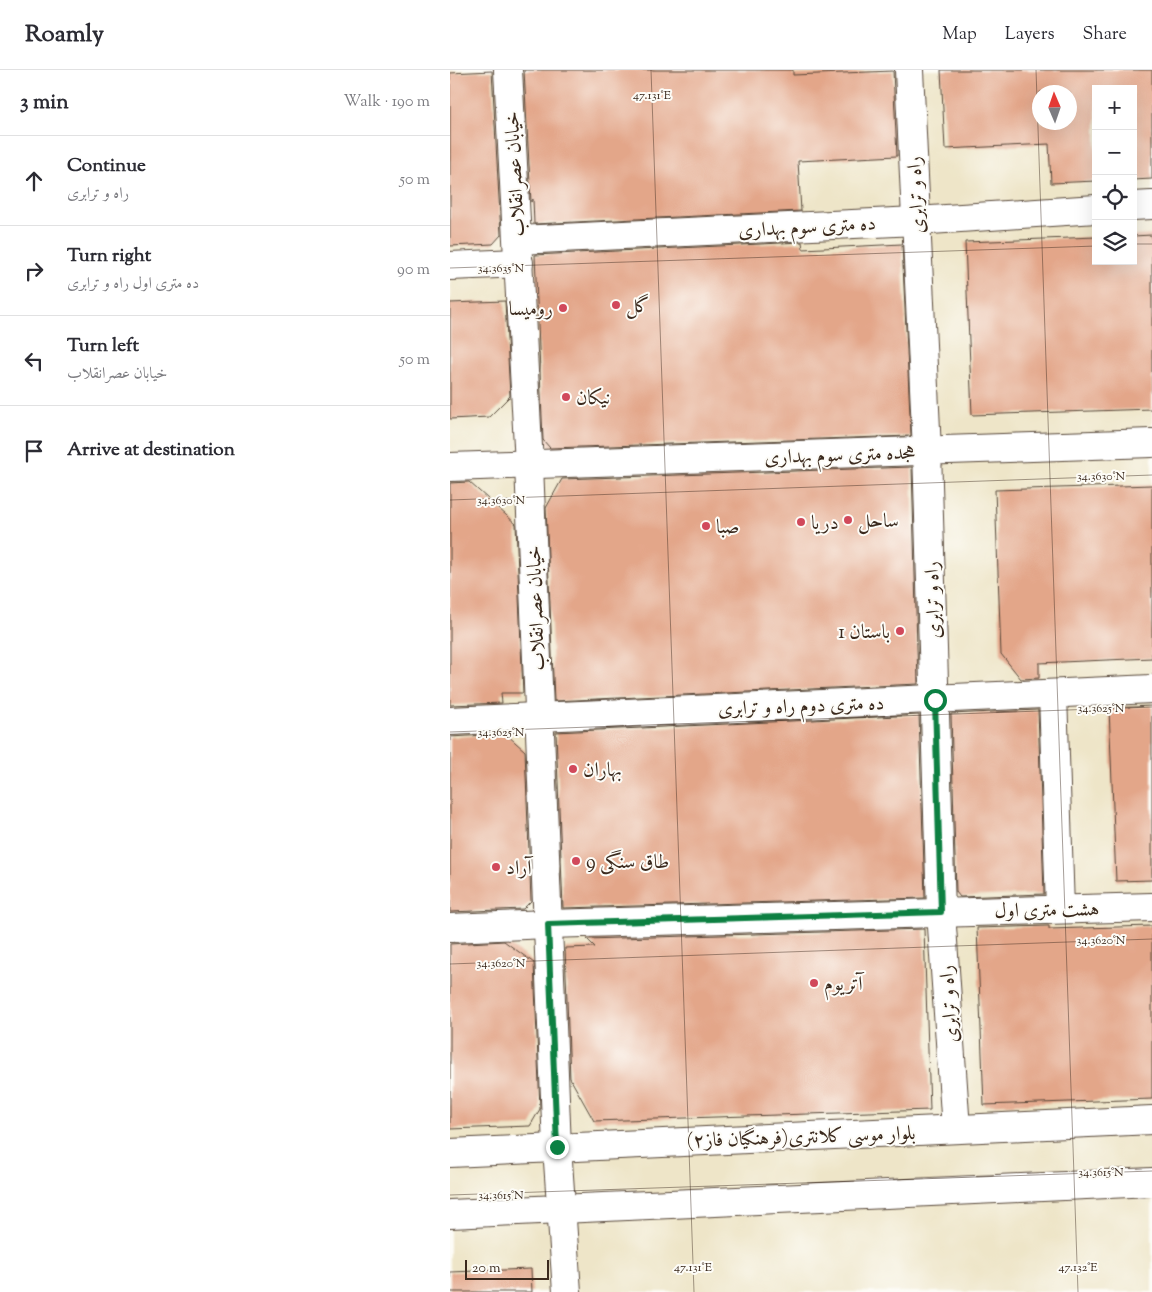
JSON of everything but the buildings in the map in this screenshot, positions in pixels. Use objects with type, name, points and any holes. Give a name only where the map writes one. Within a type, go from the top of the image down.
[{"type":"street","name":"خیابان عصرانقلاب","points":[[508,70],[529,465],[557,1147],[567,1292]]},
{"type":"street","name":"راه و ترابری","points":[[909,70],[927,451],[941,912],[956,1130]]},
{"type":"street","points":[[1137,206],[1152,205]]},
{"type":"street","name":"ده متری سوم بهداری","points":[[450,266],[519,251],[1092,209]]},
{"type":"street","name":"هجده متری سوم بهداری","points":[[450,467],[1152,442]]},
{"type":"street","name":"ده متری دوم راه و ترابری","points":[[450,721],[1152,689]]},
{"type":"street","points":[[1053,694],[1060,909]]},
{"type":"street","name":"هشت متری اول","points":[[450,928],[1152,907]]},
{"type":"street","name":"بلوار موسی کلانتری(فرهنگیان فاز۲)","points":[[450,1153],[1152,1120]]},
{"type":"street","points":[[450,1214],[1152,1182]]},
{"type":"place","name":"گل","points":[[616,305]]},
{"type":"place","name":"رومیسا","points":[[563,308]]},
{"type":"place","name":"نیکان","points":[[566,397]]},
{"type":"place","name":"ساحل","points":[[848,520]]},
{"type":"place","name":"دریا","points":[[801,522]]},
{"type":"place","name":"صبا","points":[[706,526]]},
{"type":"place","name":"باستان 1","points":[[900,631]]},
{"type":"place","name":"بهاران","points":[[573,769]]},
{"type":"place","name":"طاق سنگی 9","points":[[576,861]]},
{"type":"place","name":"آراد","points":[[496,867]]},
{"type":"place","name":"آتریوم","points":[[814,983]]},
{"type":"route","points":[[557,1147],[548,924],[941,912],[935,700]]}]
